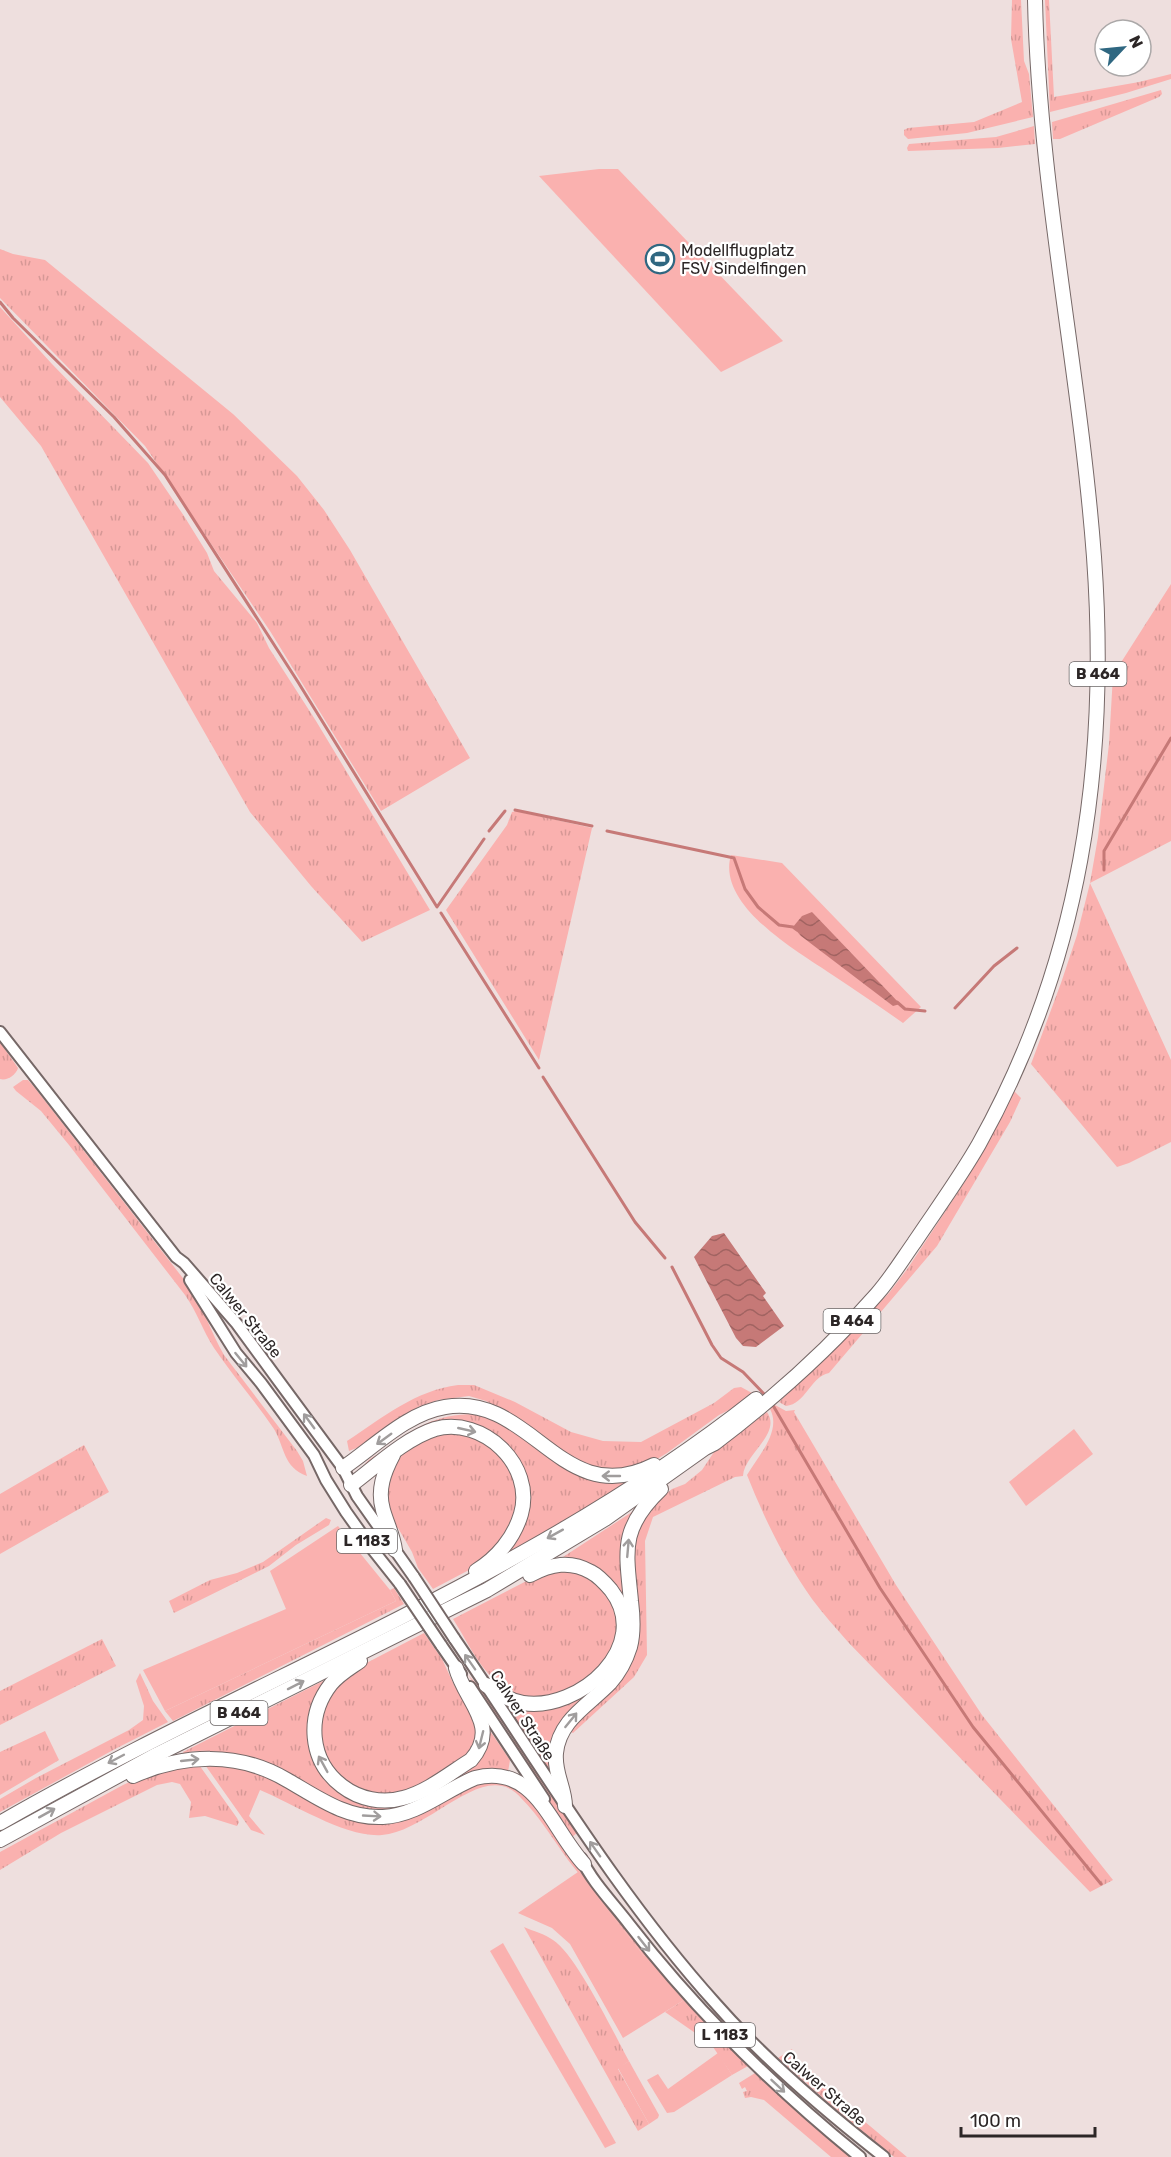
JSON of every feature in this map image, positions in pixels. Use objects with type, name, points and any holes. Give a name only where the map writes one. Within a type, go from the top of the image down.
[{"type":"highway","name":"B 464","points":[[0,1823],[134,1750],[512,1560],[601,1507],[749,1409],[780,1384],[903,1251],[911,1246],[947,1196],[977,1148],[1012,1078],[1039,1014],[1058,958],[1075,891],[1094,773],[1098,690],[1094,563],[1083,448],[1046,163],[1035,0]]},
{"type":"highway","points":[[343,1468],[417,1417],[445,1407],[464,1405],[483,1408],[514,1423],[568,1464],[594,1475],[609,1477],[631,1474],[651,1467],[678,1451],[685,1451]]},
{"type":"highway","name":"B 464","points":[[0,1840],[94,1788],[487,1590],[639,1497],[715,1443],[749,1409]]},
{"type":"highway","points":[[351,1485],[393,1453],[425,1433],[442,1428],[457,1428],[481,1433],[501,1448],[515,1467],[520,1479],[521,1513],[514,1531],[496,1556],[479,1569],[403,1608],[394,1620]]},
{"type":"highway","points":[[565,1806],[565,1794],[556,1768],[556,1752],[560,1736],[578,1711],[611,1682],[622,1666],[633,1633],[626,1555],[631,1529],[651,1499],[706,1454],[715,1443]]},
{"type":"highway","points":[[393,1453],[386,1469],[381,1491],[383,1510],[394,1536],[395,1550]]},
{"type":"highway","points":[[486,1685],[504,1697],[522,1703],[543,1704],[571,1696],[599,1678],[606,1670],[621,1642],[623,1625],[620,1608],[609,1588],[597,1575],[573,1564],[544,1568],[503,1590],[487,1590]]},
{"type":"highway","points":[[385,1641],[369,1656],[341,1674],[332,1684],[323,1696],[315,1722],[314,1741],[323,1766],[337,1782],[362,1797],[390,1800],[410,1796],[471,1760],[477,1753],[482,1744],[483,1724],[479,1713],[460,1683],[456,1668]]},
{"type":"highway","points":[[94,1788],[117,1784],[167,1763],[216,1758],[237,1761],[270,1771],[338,1809],[362,1816],[385,1817],[413,1811],[475,1778],[485,1775],[508,1776],[530,1789],[584,1864]]},
{"type":"main road","name":"Calwer Straße","points":[[0,1032],[176,1257],[184,1263],[237,1324],[343,1468],[351,1485],[565,1806],[631,1899],[716,2004],[747,2038],[797,2084],[884,2157]]},
{"type":"main road","name":"Calwer Straße","points":[[176,1257],[223,1335],[314,1455],[336,1496],[488,1712],[578,1851],[584,1864],[650,1952],[736,2047],[860,2157]]},
{"type":"main road","points":[[326,1480],[343,1468]]},
{"type":"main road","points":[[336,1496],[351,1485]]},
{"type":"green space","points":[[1012,0],[1021,0],[1024,61],[1029,74],[1033,117],[967,133],[908,139],[904,135],[904,130],[908,128],[974,122],[1022,102],[1011,39]]},
{"type":"green space","points":[[1045,0],[1049,0],[1054,97],[1171,74],[1171,79],[1050,112]]},
{"type":"green space","points":[[1161,90],[1162,94],[1159,97],[1060,139],[1053,139],[1052,122]]},
{"type":"green space","points":[[1034,126],[1035,144],[998,148],[908,151],[907,148],[909,144],[996,137]]},
{"type":"green space","name":"Modellflugplatz FSV Sindelfingen","points":[[618,169],[783,341],[721,372],[539,176]]},
{"type":"green space","points":[[0,249],[45,260],[233,414],[297,476],[324,510],[350,550],[470,758],[381,811],[270,631],[145,446],[0,298]]},
{"type":"green space","points":[[0,307],[148,463],[207,553],[214,571],[257,623],[269,648],[316,721],[430,910],[362,942],[311,886],[250,812],[41,446],[0,397]]},
{"type":"green space","points":[[1171,584],[1171,841],[1090,883],[1109,744],[1113,675]]},
{"type":"green space","points":[[512,812],[592,828],[539,1060],[446,910],[507,825]]},
{"type":"green space","points":[[731,855],[782,863],[921,1007],[903,1023],[780,939],[747,909],[736,891],[730,874]]},
{"type":"green space","points":[[1090,883],[1171,1060],[1171,1142],[1117,1167],[1031,1064],[1077,935]]},
{"type":"green space","points":[[0,1042],[18,1068],[13,1075],[5,1079],[0,1079]]},
{"type":"green space","points":[[23,1080],[28,1080],[35,1088],[189,1286],[224,1355],[297,1451],[303,1461],[307,1476],[293,1468],[274,1429],[214,1348],[185,1295],[41,1111],[13,1087]]},
{"type":"green space","points":[[1014,1091],[1021,1098],[1010,1122],[937,1246],[829,1373],[817,1380],[793,1404],[786,1406],[779,1402],[889,1293],[908,1268],[966,1180]]},
{"type":"green space","points":[[458,1385],[474,1385],[515,1402],[571,1432],[603,1441],[641,1442],[714,1403],[734,1388],[741,1387],[752,1393],[743,1403],[719,1415],[667,1453],[654,1461],[629,1470],[584,1467],[520,1420],[486,1401],[469,1396],[438,1400],[418,1407],[359,1447],[349,1451],[347,1441],[386,1414],[428,1393]]},
{"type":"green space","points":[[775,1405],[786,1411],[795,1410],[794,1412],[896,1585],[982,1715],[1113,1880],[1090,1892],[848,1642],[812,1599],[776,1539],[747,1475],[771,1435],[773,1417],[770,1409]]},
{"type":"green space","points":[[767,1412],[770,1428],[749,1460],[743,1476],[735,1477],[653,1517],[645,1541],[647,1655],[634,1677],[573,1733],[569,1731],[574,1723],[610,1691],[637,1528],[651,1506],[672,1489],[685,1484],[702,1470],[714,1452]]},
{"type":"green space","points":[[475,1414],[493,1417],[557,1461],[631,1479],[620,1490],[505,1556],[515,1538],[522,1469],[457,1422],[366,1466],[365,1464],[415,1429],[426,1424],[448,1417]]},
{"type":"green space","points":[[1074,1429],[1093,1454],[1026,1506],[1009,1482]]},
{"type":"green space","points":[[444,1432],[477,1435],[504,1457],[518,1488],[516,1517],[505,1538],[484,1559],[469,1570],[433,1589],[418,1568],[398,1528],[396,1529],[385,1501],[391,1470],[400,1455],[430,1437]]},
{"type":"green space","points":[[84,1445],[109,1492],[0,1554],[0,1494]]},
{"type":"green space","points":[[635,1510],[625,1546],[624,1564],[629,1616],[628,1633],[624,1651],[616,1668],[569,1716],[560,1730],[554,1747],[554,1768],[550,1772],[509,1707],[538,1709],[564,1704],[587,1693],[607,1676],[621,1654],[628,1631],[625,1606],[611,1582],[601,1572],[589,1564],[563,1557]]},
{"type":"green space","points":[[326,1518],[331,1520],[329,1525],[296,1545],[269,1566],[174,1613],[169,1601],[210,1580],[237,1573],[263,1562]]},
{"type":"green space","points":[[338,1526],[390,1590],[396,1601],[165,1711],[143,1670],[286,1609],[270,1571]]},
{"type":"green space","points":[[556,1569],[584,1574],[592,1577],[600,1585],[611,1602],[616,1623],[613,1644],[602,1663],[586,1678],[567,1690],[546,1696],[524,1696],[505,1688],[488,1674],[453,1619],[544,1572]]},
{"type":"green space","points":[[394,1588],[404,1604],[173,1721],[165,1711],[396,1601],[390,1590]]},
{"type":"green space","points":[[424,1633],[442,1659],[455,1687],[475,1714],[479,1734],[469,1756],[414,1791],[399,1796],[364,1794],[332,1771],[320,1740],[320,1715],[332,1689],[353,1670]]},
{"type":"green space","points":[[102,1639],[116,1666],[0,1725],[0,1691]]},
{"type":"green space","points":[[140,1673],[153,1701],[168,1722],[0,1812],[0,1799],[129,1730],[143,1720],[144,1706],[136,1681]]},
{"type":"green space","points":[[468,1675],[482,1689],[577,1833],[572,1837],[511,1742],[514,1740]]},
{"type":"green space","points":[[329,1678],[311,1747],[370,1805],[473,1766],[488,1728],[510,1760],[508,1772],[453,1783],[451,1781],[411,1805],[378,1811],[359,1809],[340,1803],[249,1757],[209,1751],[184,1754],[183,1752]]},
{"type":"green space","points":[[45,1731],[59,1760],[0,1795],[0,1752]]},
{"type":"green space","points":[[197,1762],[237,1818],[239,1822],[237,1826],[205,1816],[189,1818],[191,1802],[180,1784],[172,1782],[157,1785],[61,1833],[0,1870],[0,1852],[123,1785],[154,1771]]},
{"type":"green space","points":[[203,1762],[257,1771],[370,1821],[472,1784],[491,1780],[526,1791],[646,1955],[644,1956],[577,1872],[534,1812],[513,1790],[502,1786],[489,1786],[475,1790],[397,1832],[368,1835],[320,1819],[260,1790],[249,1816],[265,1835],[251,1830]]},
{"type":"green space","points":[[578,1872],[644,1956],[646,1955],[684,2000],[623,2038],[570,1944],[552,1928],[518,1913]]},
{"type":"green space","points":[[524,1927],[543,1934],[562,1948],[594,1996],[629,2061],[618,2069],[649,2124],[638,2131]]},
{"type":"green space","points":[[503,1943],[616,2143],[605,2148],[490,1951]]},
{"type":"green space","points":[[684,2000],[748,2066],[732,2075],[711,2044],[665,2012]]},
{"type":"green space","points":[[792,2049],[795,2059],[813,2072],[821,2085],[907,2157],[894,2157],[778,2058]]},
{"type":"green space","points":[[718,2053],[732,2075],[674,2112],[667,2113],[647,2080],[658,2074],[668,2089]]},
{"type":"green space","points":[[629,2061],[659,2115],[649,2124],[618,2068]]},
{"type":"green space","points":[[755,2073],[853,2157],[831,2157],[764,2100],[745,2098],[743,2092],[747,2091],[745,2087],[742,2089],[739,2083]]},
{"type":"water","points":[[812,912],[900,1004],[893,1006],[801,936],[793,927],[802,916]]},
{"type":"water","points":[[724,1233],[766,1293],[763,1296],[784,1326],[756,1347],[743,1346],[736,1338],[694,1257],[712,1236]]},
{"type":"waterway","points":[[0,302],[13,318],[114,417],[165,475],[298,682],[437,907],[484,839]]},
{"type":"waterway","points":[[1104,870],[1104,851],[1171,738]]},
{"type":"waterway","points":[[515,810],[592,826]]},
{"type":"waterway","points":[[489,831],[505,811]]},
{"type":"waterway","points":[[607,831],[734,858],[745,889],[758,907],[779,925],[793,927],[797,930]]},
{"type":"waterway","points":[[441,913],[539,1068]]},
{"type":"waterway","points":[[955,1008],[994,966],[1017,948]]},
{"type":"waterway","points":[[897,1002],[905,1009],[925,1011]]},
{"type":"waterway","points":[[543,1077],[635,1222],[665,1258]]},
{"type":"waterway","points":[[672,1267],[721,1358],[743,1372],[767,1397]]},
{"type":"waterway","points":[[771,1402],[880,1588],[973,1727],[1101,1884]]},
{"type":"place","name":"Modellflugplatz FSV Sindelfingen","points":[[660,259]]}]
